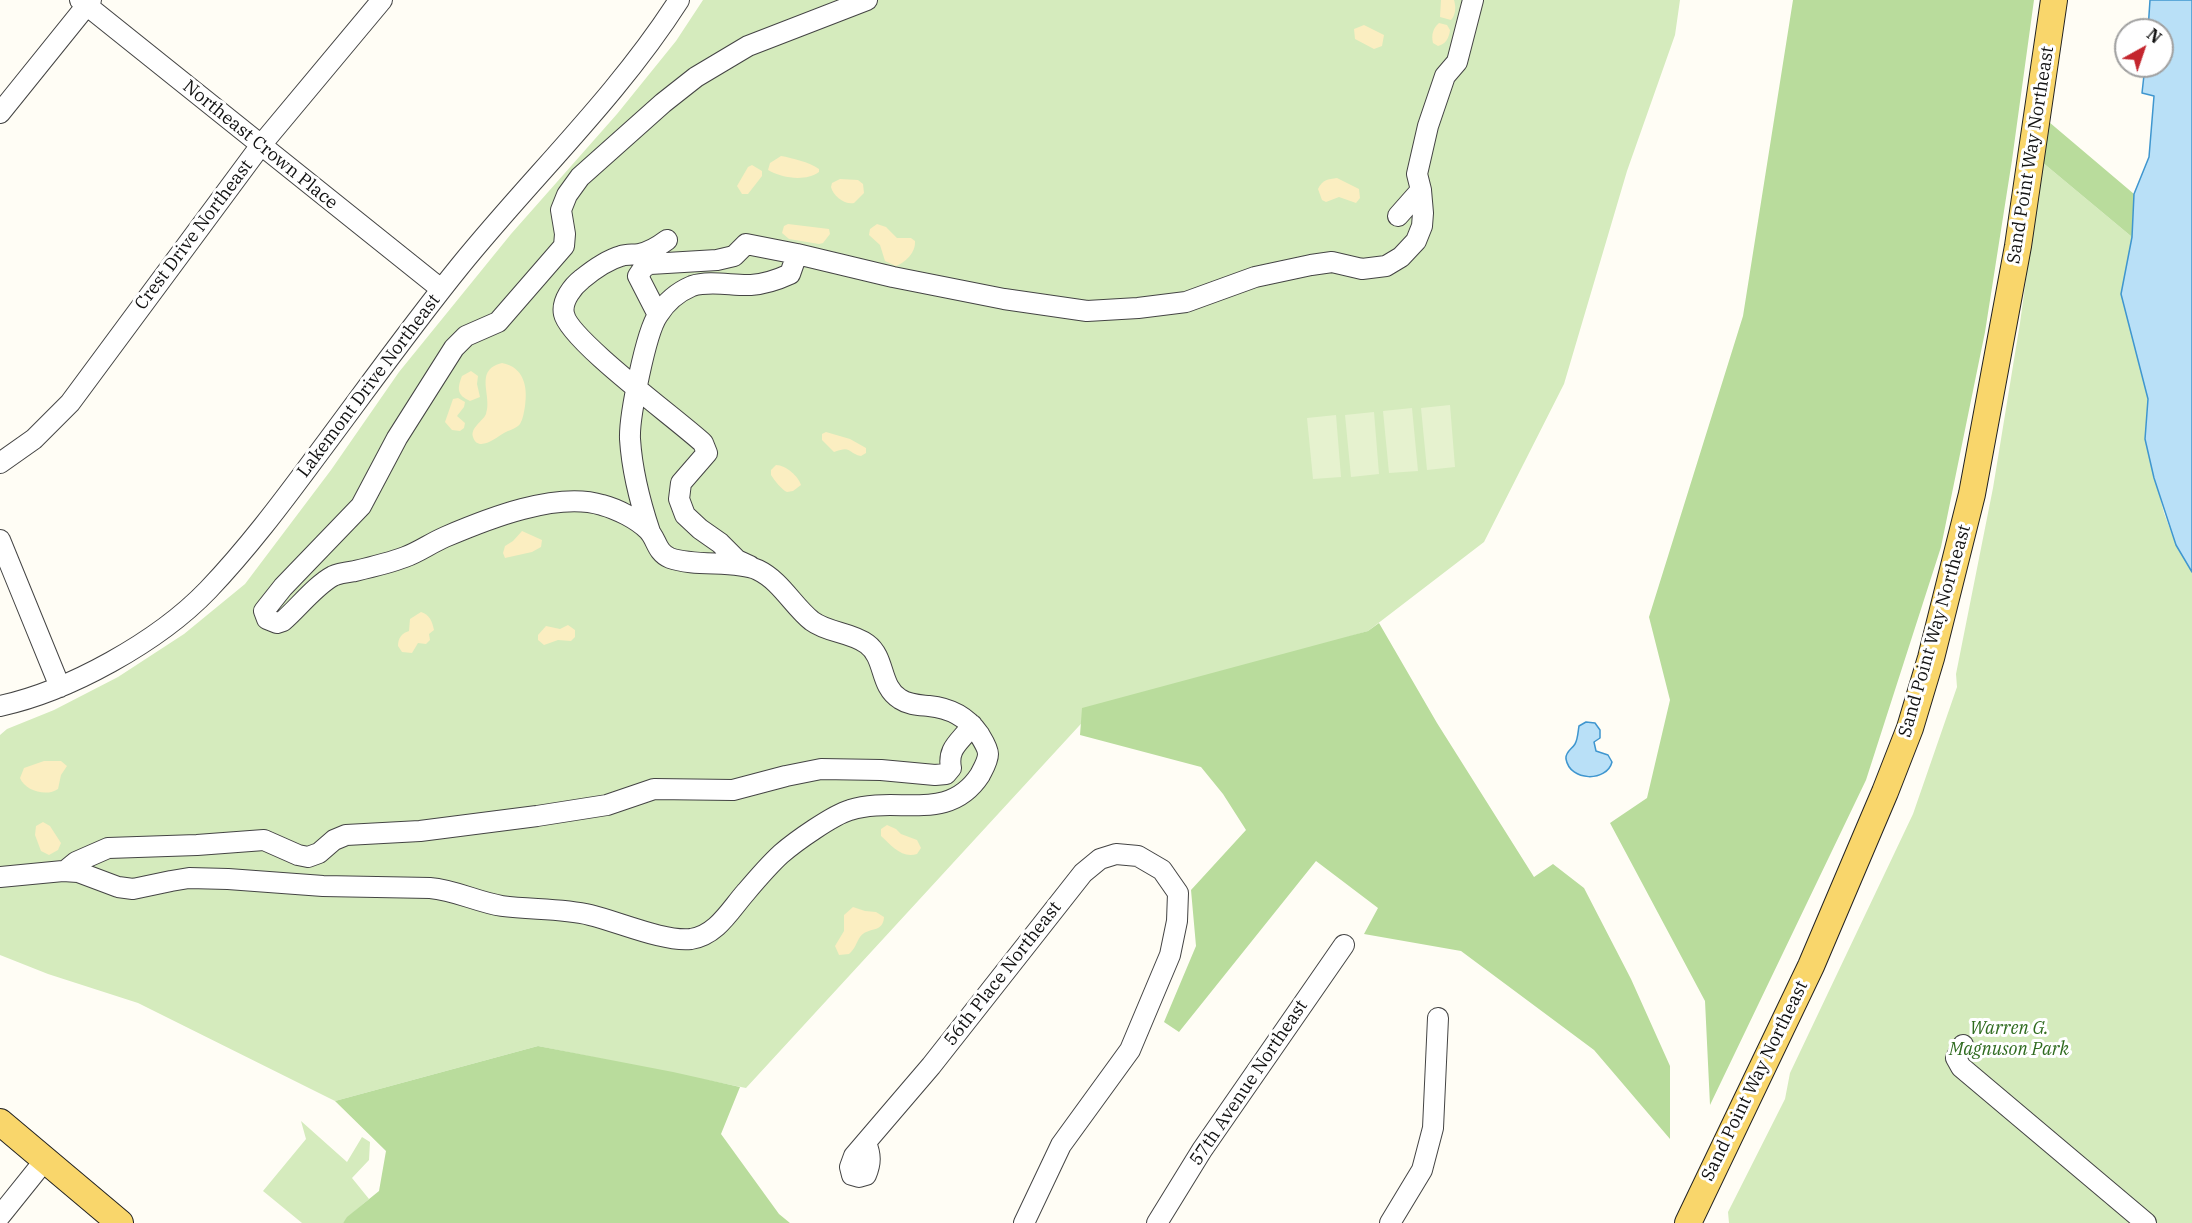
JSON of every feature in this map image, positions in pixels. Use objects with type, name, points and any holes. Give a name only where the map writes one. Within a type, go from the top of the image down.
[{"type":"main road","name":"Sand Point Way Northeast","points":[[1694,1217],[1811,966],[1889,782],[1910,728],[1931,658],[1972,494],[2018,246],[2054,0]]},
{"type":"main road","points":[[0,1122],[120,1223]]},
{"type":"street","name":"Crest Drive Northeast","points":[[0,463],[34,439],[70,403],[261,145],[382,0]]},
{"type":"street","name":"Lakemont Drive Northeast","points":[[2,707],[60,687],[116,659],[146,641],[206,592],[255,538],[441,289],[634,65],[680,0]]},
{"type":"street","points":[[650,532],[636,521],[601,504],[568,502],[532,506],[495,517],[441,538],[411,555],[389,563],[333,576],[283,621],[277,623],[267,619],[264,611],[283,587],[361,506],[397,438],[454,348],[466,336],[498,322],[564,246],[565,234],[561,210],[567,195],[580,177],[696,76],[748,46],[867,0]]},
{"type":"street","points":[[658,315],[638,276],[644,267],[650,264],[717,260],[734,256],[746,244],[1004,299],[1087,311],[1186,302],[1255,277],[1311,265],[1332,262],[1362,269],[1386,266],[1416,242],[1422,226],[1421,190],[1417,174],[1428,126],[1445,76],[1457,62],[1473,0]]},
{"type":"street","name":"Northeast Crown Place","points":[[86,2],[441,289]]},
{"type":"street","points":[[0,113],[86,2]]},
{"type":"street","points":[[1398,216],[1421,190]]},
{"type":"street","points":[[0,877],[65,871],[78,872],[118,887],[134,889],[171,880],[209,879],[323,886],[444,889],[499,906],[580,912],[674,939],[694,939],[708,933],[722,921],[746,891],[781,854],[848,810],[872,806],[940,804],[959,797],[975,782],[984,768],[988,755],[982,738],[972,725],[947,709],[915,705],[899,699],[888,688],[880,662],[873,649],[864,642],[812,621],[784,591],[756,569],[736,560],[720,543],[685,515],[679,498],[681,483],[707,453],[703,443],[583,342],[564,315],[563,305],[567,297],[580,281],[593,271],[612,259],[623,255],[640,254],[668,240]]},
{"type":"street","points":[[756,569],[666,557],[656,547],[643,510],[632,458],[630,436],[646,345],[658,315],[674,296],[694,285],[751,285],[773,282],[790,274],[796,254]]},
{"type":"street","points":[[0,540],[60,687]]},
{"type":"street","points":[[65,871],[76,862],[108,848],[264,840],[292,853],[308,857],[319,853],[334,840],[346,835],[420,831],[537,816],[607,805],[654,789],[733,790],[821,769],[946,774],[951,768],[949,758],[955,746],[972,725]]},
{"type":"street","name":"56th Place Northeast","points":[[866,1143],[931,1066],[1083,873],[1100,859],[1116,854],[1138,856],[1162,870],[1178,893],[1177,921],[1170,955],[1130,1050],[1061,1145],[1024,1223]]},
{"type":"street","name":"57th Avenue Northeast","points":[[1157,1223],[1202,1150],[1344,945]]},
{"type":"street","points":[[1390,1223],[1422,1170],[1433,1128],[1438,1018]]},
{"type":"street","points":[[1963,1045],[1956,1058],[1961,1067],[2146,1223]]},
{"type":"street","points":[[0,1216],[45,1160]]},
{"type":"green space","points":[[703,0],[1680,0],[1675,35],[1627,171],[1564,384],[1484,542],[1368,631],[1090,714],[746,1088],[538,1046],[335,1101],[138,1003],[48,974],[0,955],[0,735],[7,729],[54,710],[118,677],[184,634],[245,584],[331,470],[399,372],[511,234],[617,114],[676,41]]},
{"type":"green space","points":[[1793,0],[2034,0],[1985,332],[1941,547],[1866,780],[1710,1105],[1705,1001],[1610,823],[1647,798],[1670,700],[1649,617],[1743,316]]},
{"type":"green space","points":[[2049,122],[2134,194],[2132,237],[2042,162]]},
{"type":"green space","name":"Warren G. Magnuson Park","points":[[2042,162],[2132,237],[2121,294],[2148,399],[2145,439],[2164,513],[2176,545],[2192,572],[2192,1223],[1729,1223],[1728,1212],[1785,1099],[1790,1073],[1913,814],[1957,687],[1956,674],[1993,488],[2020,323]]},
{"type":"green space","points":[[1450,405],[1455,467],[1427,470],[1421,408]]},
{"type":"green space","points":[[1412,408],[1418,471],[1389,473],[1383,411]]},
{"type":"green space","points":[[1374,412],[1379,474],[1351,477],[1345,415]]},
{"type":"green space","points":[[1336,415],[1341,477],[1313,479],[1307,418]]},
{"type":"green space","points":[[1379,623],[1437,723],[1534,877],[1553,864],[1584,888],[1631,979],[1670,1066],[1670,1139],[1594,1050],[1461,951],[1364,934],[1378,908],[1316,861],[1179,1032],[1164,1022],[1196,946],[1191,890],[1246,830],[1223,794],[1201,767],[1080,735],[1082,708],[1368,631]]},
{"type":"green space","points":[[538,1046],[740,1087],[721,1134],[779,1214],[790,1223],[343,1223],[347,1217],[379,1191],[386,1151],[335,1101]]},
{"type":"green space","points":[[301,1121],[347,1162],[362,1137],[370,1142],[369,1160],[352,1178],[369,1199],[343,1223],[302,1223],[263,1191],[306,1139]]},
{"type":"sand","points":[[1441,0],[1454,0],[1455,10],[1451,20],[1440,17]]},
{"type":"sand","points":[[1439,23],[1447,25],[1450,30],[1447,40],[1438,46],[1433,43],[1432,37]]},
{"type":"sand","points":[[1364,25],[1384,35],[1382,46],[1374,49],[1355,39],[1354,29]]},
{"type":"sand","points":[[781,156],[810,164],[819,169],[819,172],[807,177],[794,178],[768,170],[770,163]]},
{"type":"sand","points":[[752,165],[762,171],[762,176],[748,194],[742,194],[737,186],[748,167]]},
{"type":"sand","points":[[1337,178],[1359,189],[1360,198],[1356,203],[1339,197],[1326,202],[1322,200],[1318,189],[1321,184],[1326,180]]},
{"type":"sand","points":[[840,179],[858,180],[863,184],[864,193],[854,203],[843,201],[832,190],[832,183]]},
{"type":"sand","points":[[788,224],[829,229],[830,234],[823,243],[819,244],[789,239],[782,233],[784,226]]},
{"type":"sand","points":[[877,224],[886,227],[897,238],[911,238],[915,241],[912,253],[900,264],[896,266],[885,261],[880,245],[869,235],[870,229]]},
{"type":"sand","points":[[502,363],[515,369],[523,379],[526,399],[523,418],[517,427],[488,443],[479,444],[475,442],[473,434],[488,407],[486,377],[493,366]]},
{"type":"sand","points":[[471,371],[478,376],[480,397],[470,401],[460,394],[459,385],[462,376]]},
{"type":"sand","points":[[458,398],[465,402],[457,416],[465,423],[464,428],[460,431],[452,430],[445,422],[453,399]]},
{"type":"sand","points":[[826,432],[850,439],[866,448],[866,453],[861,456],[847,449],[834,452],[822,440],[822,434]]},
{"type":"sand","points":[[776,465],[792,472],[801,485],[793,491],[787,492],[783,489],[771,475],[771,470]]},
{"type":"sand","points":[[522,531],[542,540],[541,547],[532,552],[505,558],[503,553],[505,546]]},
{"type":"sand","points":[[421,612],[429,617],[434,630],[429,634],[430,640],[426,644],[418,643],[412,653],[402,652],[398,646],[400,638],[409,631],[410,619]]},
{"type":"sand","points":[[568,625],[575,630],[575,637],[571,641],[558,640],[544,645],[538,640],[538,635],[546,626],[560,629]]},
{"type":"sand","points":[[44,761],[61,761],[67,766],[61,775],[58,789],[53,791],[42,792],[31,789],[20,778],[24,768]]},
{"type":"sand","points":[[43,822],[50,826],[61,843],[58,850],[49,855],[41,851],[35,835],[36,826]]},
{"type":"sand","points":[[887,825],[917,840],[921,848],[917,854],[902,853],[881,836],[881,829]]},
{"type":"sand","points":[[853,907],[876,912],[884,917],[883,922],[878,928],[863,934],[849,954],[839,955],[835,946],[844,931],[844,915]]},
{"type":"water","points":[[2150,0],[2192,0],[2192,572],[2176,545],[2154,478],[2145,439],[2148,399],[2121,294],[2132,237],[2134,194],[2149,157],[2154,96],[2142,93],[2144,78],[2174,78],[2174,18],[2149,18]]},
{"type":"water","points":[[1586,722],[1595,723],[1600,730],[1600,738],[1594,742],[1596,751],[1608,755],[1612,762],[1609,769],[1603,773],[1589,777],[1574,772],[1566,759],[1568,752],[1576,742],[1579,726]]}]
